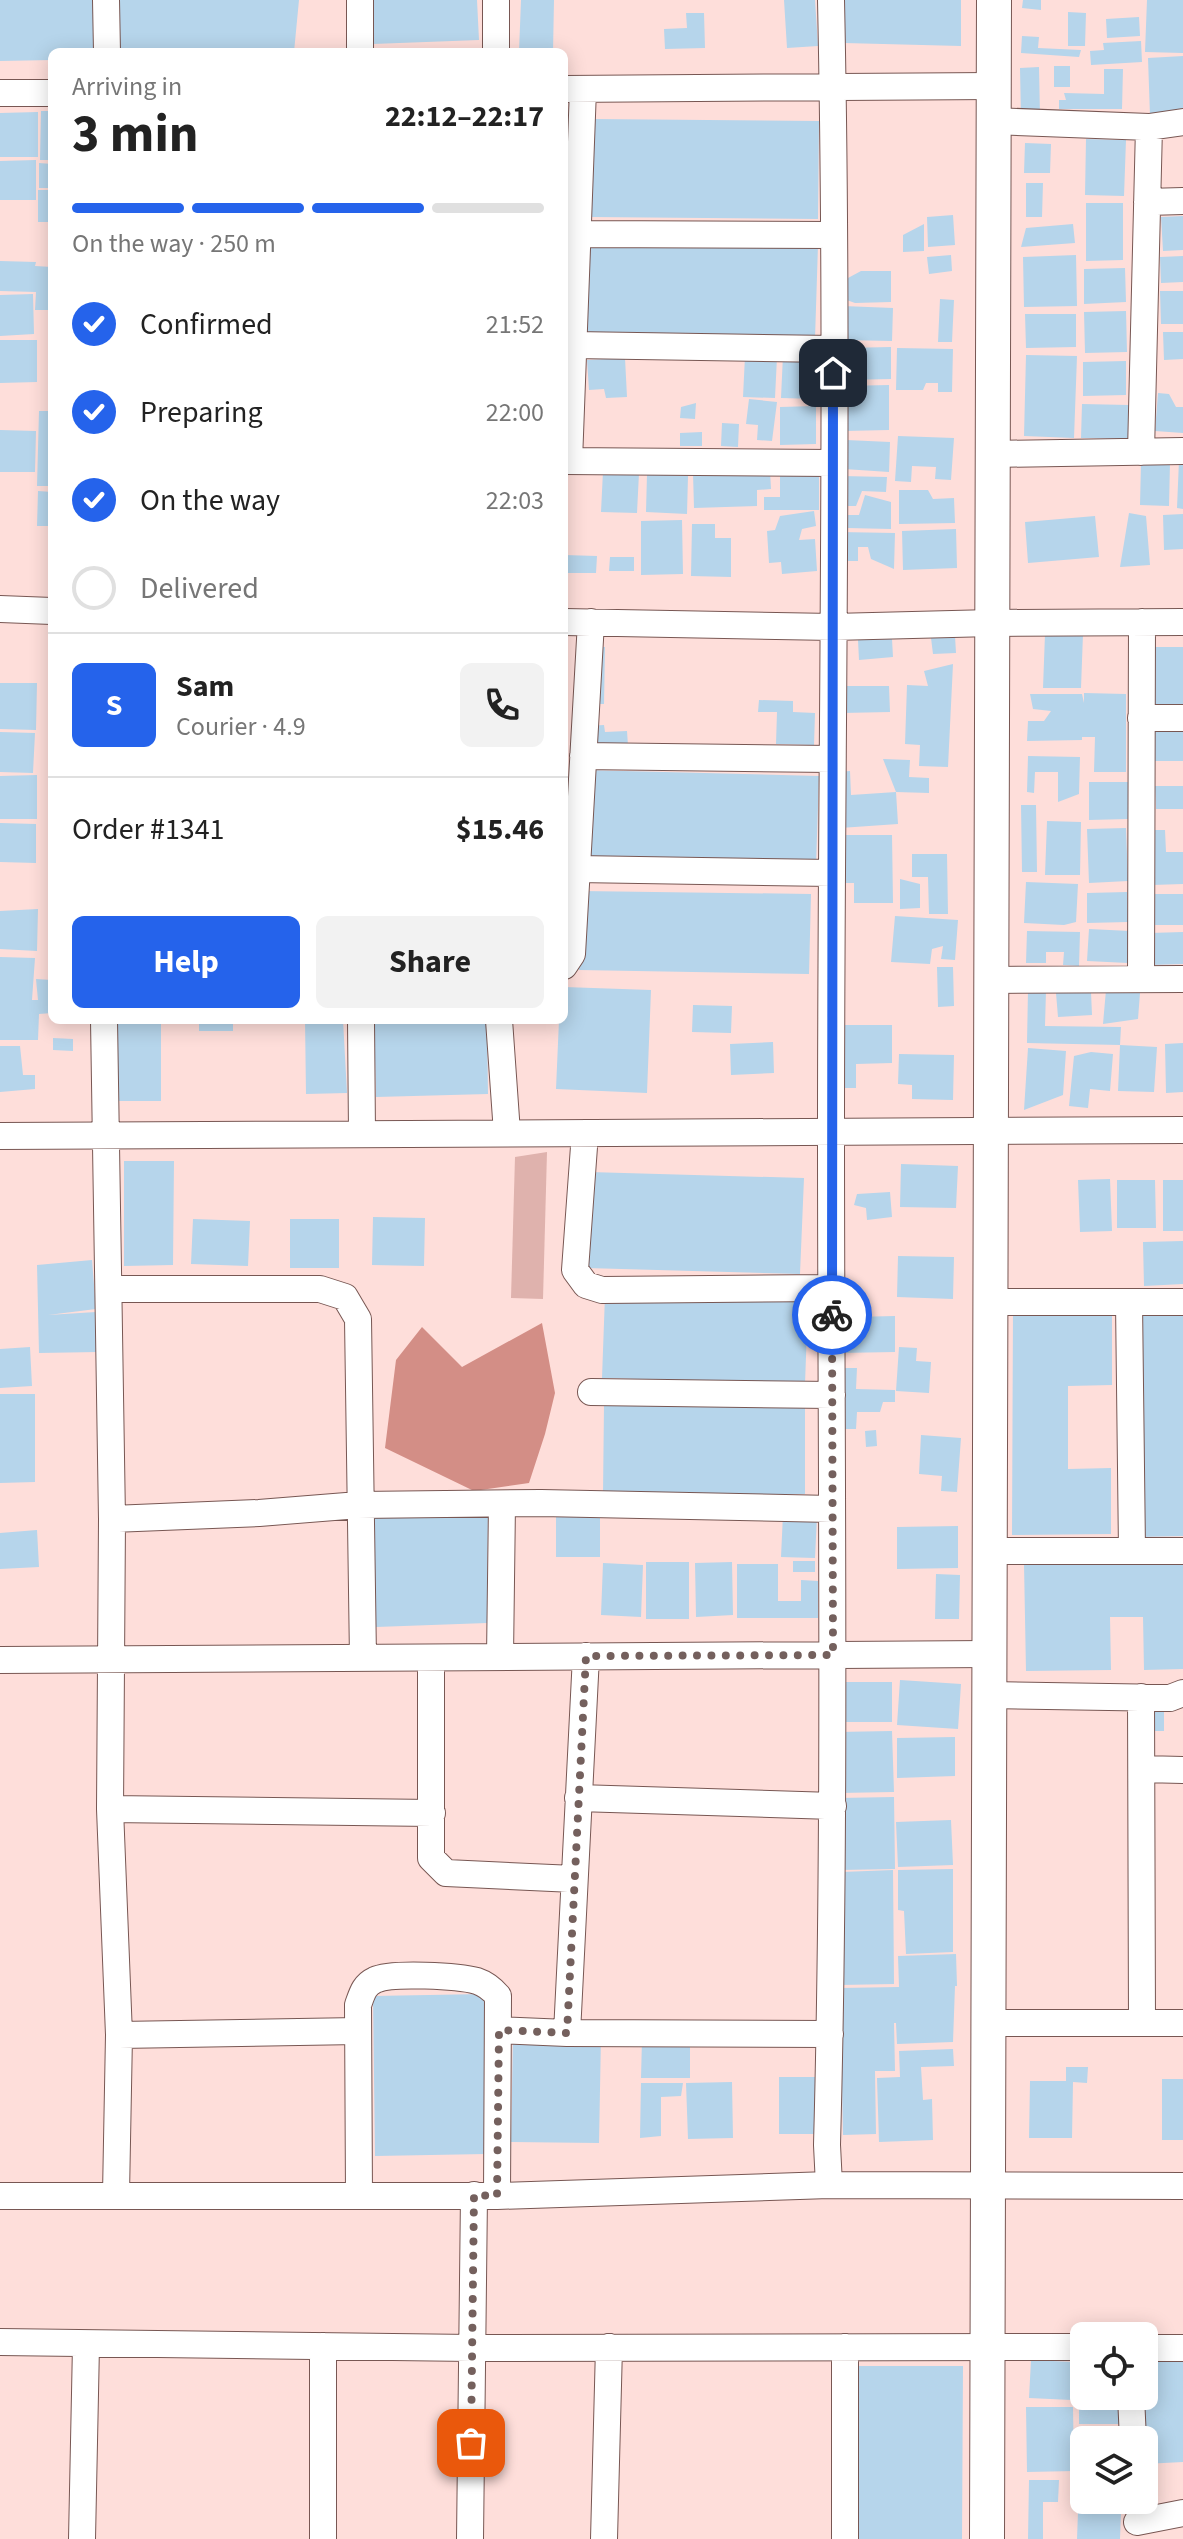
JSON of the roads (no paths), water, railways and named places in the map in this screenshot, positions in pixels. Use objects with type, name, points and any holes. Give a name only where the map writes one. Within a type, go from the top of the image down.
[{"type":"street","points":[[106,0],[107,48]]},
{"type":"street","points":[[360,0],[360,48]]},
{"type":"street","points":[[496,0],[496,48]]},
{"type":"street","points":[[829,2185],[827,2145],[833,1806],[831,0]]},
{"type":"street","points":[[987,2539],[994,0]]},
{"type":"street","points":[[568,432],[574,345],[574,89],[993,86]]},
{"type":"street","points":[[0,93],[48,93]]},
{"type":"street","points":[[993,121],[1149,127],[1183,122]]},
{"type":"street","points":[[1141,452],[1149,127]]},
{"type":"street","points":[[1147,202],[1183,201]]},
{"type":"street","points":[[573,246],[833,235]]},
{"type":"street","points":[[574,345],[833,349]]},
{"type":"street","points":[[993,454],[1183,451]]},
{"type":"street","points":[[568,461],[833,463]]},
{"type":"street","points":[[0,609],[48,611]]},
{"type":"street","points":[[568,622],[833,627],[1183,622]]},
{"type":"street","points":[[568,960],[572,954],[577,869],[571,834],[583,756],[591,622]]},
{"type":"street","points":[[1141,979],[1142,622]]},
{"type":"street","points":[[1141,718],[1183,718]]},
{"type":"street","points":[[583,756],[832,759]]},
{"type":"street","points":[[577,869],[832,873]]},
{"type":"street","points":[[991,980],[1183,979]]},
{"type":"street","points":[[104,1024],[112,1519],[110,1809],[119,2035],[116,2194]]},
{"type":"street","points":[[361,1024],[362,1133]]},
{"type":"street","points":[[499,1024],[507,1133]]},
{"type":"street","points":[[0,1136],[1183,1130]]},
{"type":"street","points":[[585,1133],[575,1270],[586,1285],[602,1290],[832,1288]]},
{"type":"street","points":[[110,1289],[320,1289],[345,1297],[358,1319],[363,1658]]},
{"type":"street","points":[[990,1302],[1183,1302]]},
{"type":"street","points":[[1129,1302],[1132,1551]]},
{"type":"street","points":[[591,1392],[832,1395]]},
{"type":"street","points":[[500,1657],[502,1504]]},
{"type":"street","points":[[112,1519],[359,1505],[832,1509]]},
{"type":"street","points":[[990,1551],[1183,1551]]},
{"type":"street","points":[[0,1660],[989,1654]]},
{"type":"street","points":[[567,2033],[586,1656]]},
{"type":"street","points":[[431,1659],[431,1858],[446,1873],[574,1879]]},
{"type":"street","points":[[989,1695],[1170,1698],[1183,1693]]},
{"type":"street","points":[[1141,1697],[1142,2023]]},
{"type":"street","points":[[1142,1769],[1183,1770]]},
{"type":"street","points":[[578,1798],[833,1806]]},
{"type":"street","points":[[110,1809],[432,1813]]},
{"type":"street","points":[[359,2195],[358,2005],[363,1989],[377,1978],[435,1976],[478,1982],[489,1987],[498,1996],[499,2030],[472,2348],[470,2539]]},
{"type":"street","points":[[988,2023],[1183,2023]]},
{"type":"street","points":[[499,2030],[830,2034]]},
{"type":"street","points":[[119,2035],[358,2031]]},
{"type":"street","points":[[0,2196],[486,2195],[829,2185],[1183,2186]]},
{"type":"street","points":[[0,2342],[472,2348],[1070,2347]]},
{"type":"street","points":[[82,2539],[86,2345]]},
{"type":"street","points":[[323,2346],[323,2539]]},
{"type":"street","points":[[604,2539],[609,2347]]},
{"type":"street","points":[[845,2347],[845,2539]]},
{"type":"street","points":[[1158,2348],[1183,2348]]},
{"type":"street","points":[[1137,2520],[1183,2513]]}]
